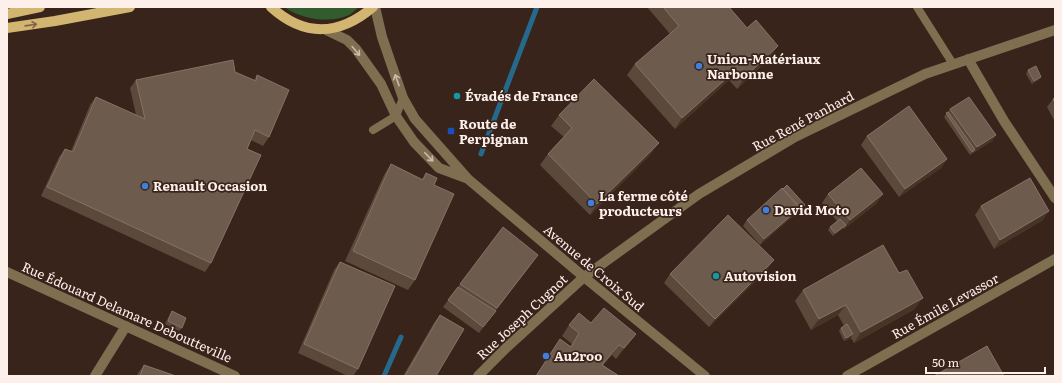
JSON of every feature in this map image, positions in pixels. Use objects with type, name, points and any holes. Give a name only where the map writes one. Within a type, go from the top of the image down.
[{"type":"main road","points":[[7,14],[40,7]]},
{"type":"main road","points":[[7,28],[130,7]]},
{"type":"main road","points":[[270,7],[286,20],[305,27],[324,29],[343,26],[360,18],[374,7]]},
{"type":"street","name":"Avenue de Croix Sud","points":[[374,7],[382,38],[403,98],[415,118],[468,179],[584,277],[705,376]]},
{"type":"street","name":"Avenue de Croix Sud","points":[[324,29],[347,40],[356,49],[381,84],[396,116],[414,142],[439,168],[468,179]]},
{"type":"street","name":"Rue René Panhard","points":[[584,277],[699,194],[795,137],[925,74],[1055,30]]},
{"type":"street","points":[[968,59],[1004,121],[1055,198]]},
{"type":"street","name":"Rue Émile Levassor","points":[[847,376],[1055,259]]},
{"type":"street","name":"Rue Édouard Delamare Deboutteville","points":[[7,272],[235,376]]},
{"type":"street","name":"Rue Joseph Cugnot","points":[[478,376],[506,348],[584,277]]},
{"type":"street","points":[[95,376],[126,326]]},
{"type":"lane","points":[[917,7],[953,64]]},
{"type":"lane","points":[[373,130],[396,116],[403,98]]},
{"type":"green space","points":[[284,7],[359,7],[349,15],[341,18],[325,20],[299,15]]},
{"type":"building","name":"Union-Matériaux Narbonne","points":[[663,7],[729,7],[747,28],[756,20],[778,46],[744,78],[737,69],[682,118],[635,64],[679,26]]},
{"type":"building","points":[[233,60],[235,72],[256,81],[257,75],[289,90],[269,137],[255,130],[247,149],[261,155],[211,263],[47,187],[65,149],[73,152],[96,97],[145,119],[136,80]]},
{"type":"building","points":[[1036,66],[1041,77],[1034,81],[1028,70]]},
{"type":"building","points":[[594,79],[659,143],[597,204],[548,154],[572,128],[559,115]]},
{"type":"building","points":[[969,97],[996,135],[977,147],[950,109]]},
{"type":"building","points":[[909,106],[947,159],[905,189],[867,136]]},
{"type":"building","points":[[948,112],[975,150],[972,152],[946,113]]},
{"type":"building","points":[[391,164],[423,180],[426,173],[437,178],[434,185],[454,194],[415,280],[353,251]]},
{"type":"building","points":[[861,168],[883,194],[850,220],[828,194]]},
{"type":"building","points":[[1030,178],[1049,211],[1000,240],[981,206]]},
{"type":"building","points":[[787,185],[805,205],[798,211],[800,208],[783,189]]},
{"type":"building","points":[[782,188],[800,208],[764,239],[747,220]]},
{"type":"building","name":"Autovision","points":[[728,215],[774,260],[715,319],[670,274]]},
{"type":"building","points":[[840,219],[846,225],[835,233],[830,227]]},
{"type":"building","points":[[503,227],[538,255],[497,308],[460,284]]},
{"type":"building","points":[[883,245],[899,273],[907,270],[923,298],[861,332],[846,305],[819,319],[803,290]]},
{"type":"building","points":[[340,262],[395,286],[358,369],[304,344]]},
{"type":"building","points":[[458,287],[496,311],[483,327],[448,300]]},
{"type":"building","points":[[604,308],[636,334],[624,348],[619,345],[602,365],[619,376],[536,376],[560,339],[571,347],[579,333],[569,325],[579,313],[591,323]]},
{"type":"building","points":[[172,311],[186,318],[182,328],[168,321]]},
{"type":"building","points":[[440,315],[464,329],[436,376],[405,376]]},
{"type":"building","points":[[847,324],[853,334],[846,338],[841,328]]},
{"type":"building","points":[[987,346],[1004,376],[934,376]]},
{"type":"building","points":[[144,365],[176,376],[140,376]]},
{"type":"waterway","points":[[481,154],[537,7]]},
{"type":"waterway","points":[[384,376],[401,337]]},
{"type":"place","name":"Union-Matériaux Narbonne","points":[[699,66]]},
{"type":"place","name":"Évadés de France","points":[[457,96]]},
{"type":"place","name":"Route de Perpignan","points":[[451,131]]},
{"type":"place","name":"Renault Occasion","points":[[145,186]]},
{"type":"place","name":"La ferme côté producteurs","points":[[591,203]]},
{"type":"place","name":"David Moto","points":[[766,210]]},
{"type":"place","name":"Autovision","points":[[716,276]]},
{"type":"place","name":"Au2roo","points":[[546,356]]}]
